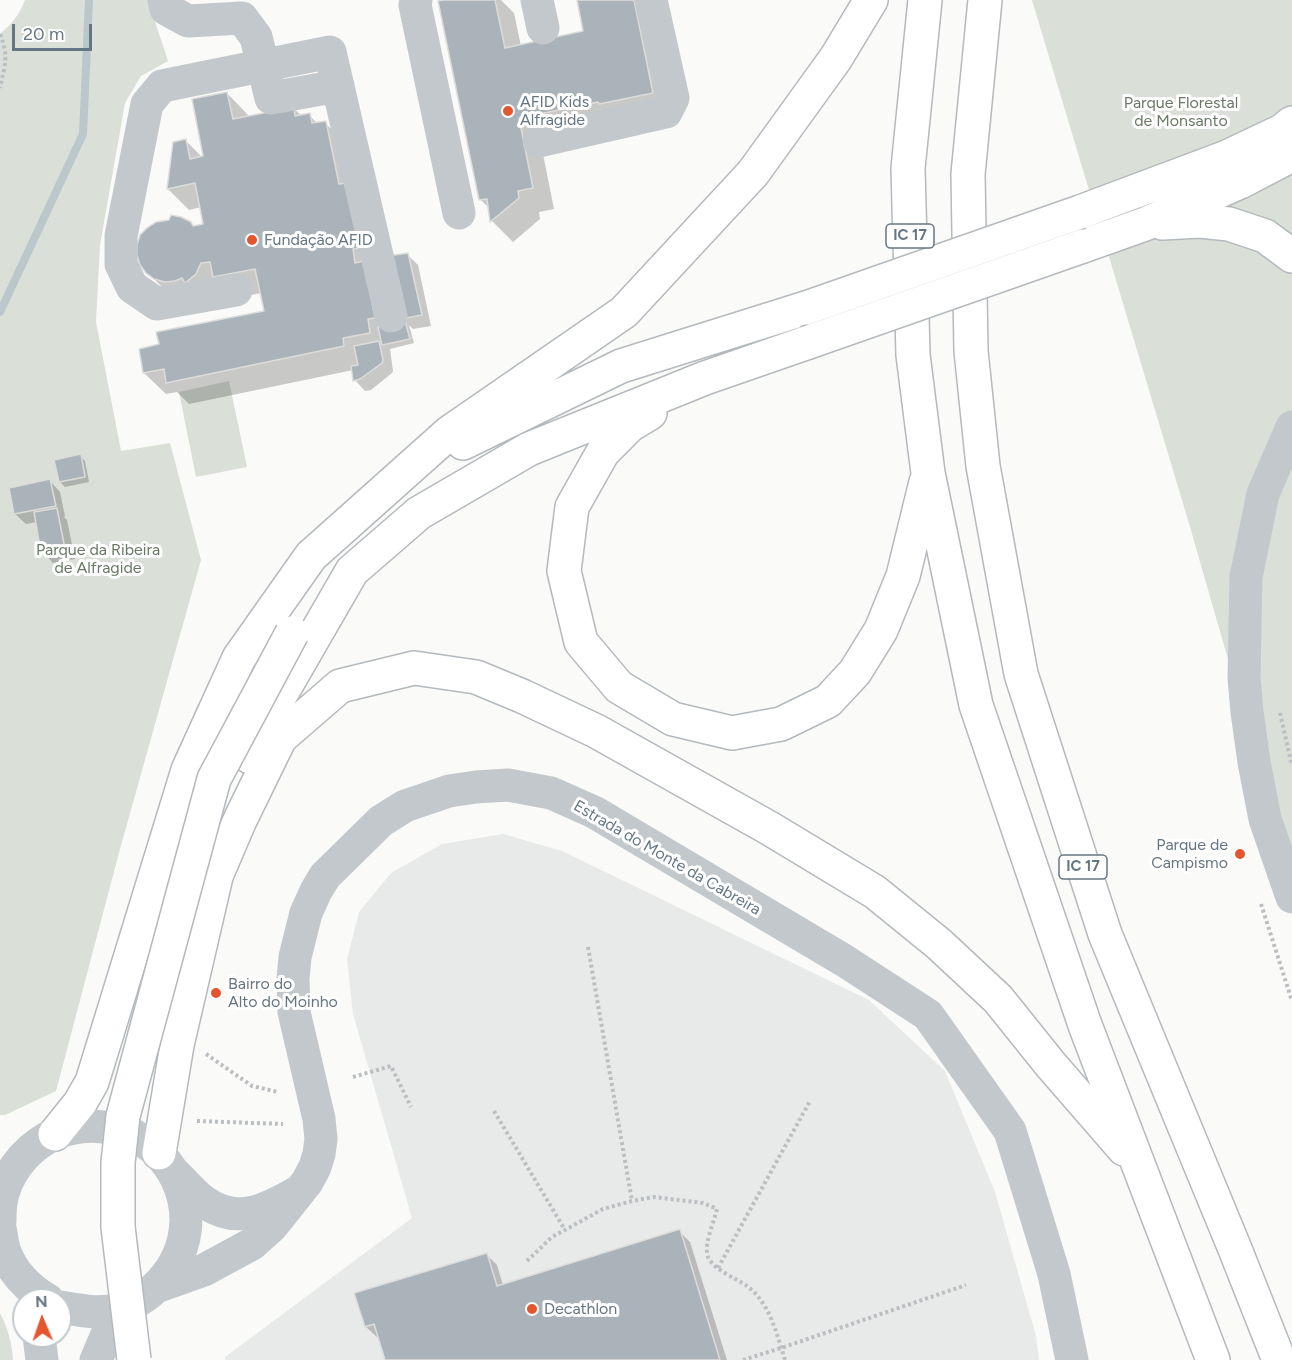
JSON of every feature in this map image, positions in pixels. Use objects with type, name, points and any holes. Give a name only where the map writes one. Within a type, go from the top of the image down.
[{"type":"highway","points":[[46,1139],[80,1103],[92,1082],[188,770],[239,658],[311,556],[450,432],[624,312],[753,173],[836,58],[871,0]]},
{"type":"highway","name":"IC 17","points":[[925,0],[908,168],[913,355],[928,473],[976,705],[1085,1025],[1214,1360]]},
{"type":"highway","name":"IC 17","points":[[985,0],[968,174],[971,351],[983,466],[1021,674],[1105,934],[1278,1360]]},
{"type":"highway","points":[[407,471],[621,366],[806,308],[1080,212],[1227,158],[1282,131],[1292,123]]},
{"type":"highway","points":[[134,1360],[118,1227],[118,1163],[123,1116],[214,779],[292,633],[352,571],[419,513],[529,449],[705,378],[1145,224],[1240,182],[1292,155]]},
{"type":"highway","points":[[1145,224],[1200,220],[1229,224],[1265,236],[1292,256]]},
{"type":"highway","points":[[705,378],[630,425],[603,452],[572,507],[564,571],[581,642],[619,687],[672,719],[732,733],[782,724],[828,701],[855,672],[881,630],[903,576],[928,473]]},
{"type":"highway","points":[[166,1162],[177,1045],[234,793],[277,701],[352,571]]},
{"type":"highway","points":[[216,876],[280,738],[340,686],[414,668],[476,677],[596,731],[769,828],[875,892],[939,944],[998,999],[1051,1065],[1139,1167]]},
{"type":"street","points":[[164,0],[166,9],[188,21],[242,18],[256,37],[263,65]]},
{"type":"street","points":[[416,0],[415,5],[459,213]]},
{"type":"street","points":[[539,141],[666,112],[673,98],[651,0]]},
{"type":"street","points":[[237,290],[157,304],[132,287],[121,264],[121,236],[147,104],[162,86],[330,52],[391,316]]},
{"type":"street","points":[[1292,427],[1263,494],[1246,577],[1244,678],[1252,752],[1265,819],[1292,897]]},
{"type":"street","name":"Estrada do Monte da Cabreira","points":[[159,1286],[204,1270],[252,1244],[272,1226],[307,1182],[315,1167],[321,1139],[319,1119],[294,1012],[293,979],[295,957],[306,913],[325,876],[381,821],[405,806],[449,791],[508,785],[551,793],[594,812],[845,961],[928,1015],[1010,1131],[1054,1274],[1072,1360]]},
{"type":"street","name":"Estrada do Monte da Cabreira","points":[[0,1149],[46,1139],[75,1128],[105,1126],[134,1135],[166,1162],[205,1203],[225,1213],[238,1215],[267,1209],[298,1192]]},
{"type":"street","points":[[0,1221],[1,1203],[8,1179],[22,1158],[46,1139]]},
{"type":"street","points":[[72,1308],[88,1312],[118,1309],[140,1300],[159,1286],[174,1266],[183,1244],[187,1220],[184,1195],[166,1162]]},
{"type":"street","points":[[0,1228],[5,1252],[17,1274],[32,1288]]},
{"type":"street","points":[[96,1360],[118,1309]]},
{"type":"path","points":[[0,34],[7,59],[0,88]]},
{"type":"path","points":[[1277,704],[1292,766]]},
{"type":"path","points":[[588,947],[632,1201]]},
{"type":"path","points":[[200,1050],[252,1086],[278,1092]]},
{"type":"path","points":[[353,1077],[391,1066],[411,1107]]},
{"type":"path","points":[[718,1268],[810,1101]]},
{"type":"path","points":[[494,1111],[565,1230]]},
{"type":"path","points":[[197,1121],[283,1124]]},
{"type":"path","points":[[527,1261],[552,1237],[603,1209],[654,1197],[703,1203],[717,1209],[706,1246],[709,1259],[718,1268],[749,1288],[766,1308],[785,1360]]},
{"type":"path","points":[[743,1360],[966,1285]]},
{"type":"shaded area","points":[[503,834],[562,851],[869,1000],[945,1071],[995,1192],[1036,1336],[1039,1360],[225,1360],[225,1357],[412,1218],[353,1014],[347,959],[359,912],[391,873],[442,844]]},
{"type":"green space","name":"Parque da Ribeira de Alfragide","points":[[25,0],[148,0],[168,61],[141,76],[125,103],[100,245],[96,322],[121,451],[170,443],[201,560],[120,849],[56,1091],[5,1115],[0,1115],[0,34],[15,19]]},
{"type":"green space","name":"Parque Florestal de Monsanto","points":[[1032,0],[1292,0],[1292,882],[1188,520]]},
{"type":"green space","points":[[229,381],[247,467],[196,477],[179,392]]},
{"type":"green space","points":[[0,1313],[9,1336],[13,1360],[0,1360]]},
{"type":"building","name":"AFID Kids Alfragide","points":[[495,0],[505,48],[583,31],[577,0],[634,0],[653,93],[519,118],[533,188],[518,191],[519,198],[490,222],[487,199],[479,200],[438,1]]},
{"type":"building","name":"Fundação AFID","points":[[227,92],[233,119],[294,107],[295,116],[310,113],[312,123],[326,121],[339,184],[353,182],[366,247],[353,249],[355,263],[364,261],[375,318],[368,319],[370,333],[343,338],[344,346],[166,383],[164,369],[143,373],[139,349],[159,344],[156,332],[264,311],[255,269],[213,277],[210,262],[201,263],[196,274],[185,283],[182,278],[165,282],[154,279],[146,273],[137,255],[140,235],[156,222],[169,220],[171,215],[191,222],[193,226],[203,224],[195,183],[167,189],[173,142],[186,139],[190,159],[203,156],[192,99]]},
{"type":"building","points":[[408,253],[422,315],[401,319],[388,256]]},
{"type":"building","points":[[405,321],[410,339],[382,345],[378,327]]},
{"type":"building","points":[[379,341],[382,363],[360,379],[353,381],[351,366],[358,365],[354,346]]},
{"type":"building","points":[[81,454],[85,477],[59,482],[54,460]]},
{"type":"building","points":[[50,479],[56,506],[14,514],[9,488]]},
{"type":"building","points":[[57,508],[65,549],[41,553],[34,512]]},
{"type":"building","name":"Decathlon","points":[[680,1229],[720,1360],[385,1360],[374,1324],[365,1327],[354,1293],[487,1253],[497,1286]]},
{"type":"waterway","points":[[0,312],[83,134],[89,0]]},
{"type":"place","name":"AFID Kids Alfragide","points":[[508,111]]},
{"type":"place","name":"Fundação AFID","points":[[252,240]]},
{"type":"place","name":"Parque de Campismo","points":[[1240,854]]},
{"type":"place","name":"Bairro do Alto do Moinho","points":[[216,993]]},
{"type":"place","name":"Decathlon","points":[[532,1309]]}]
